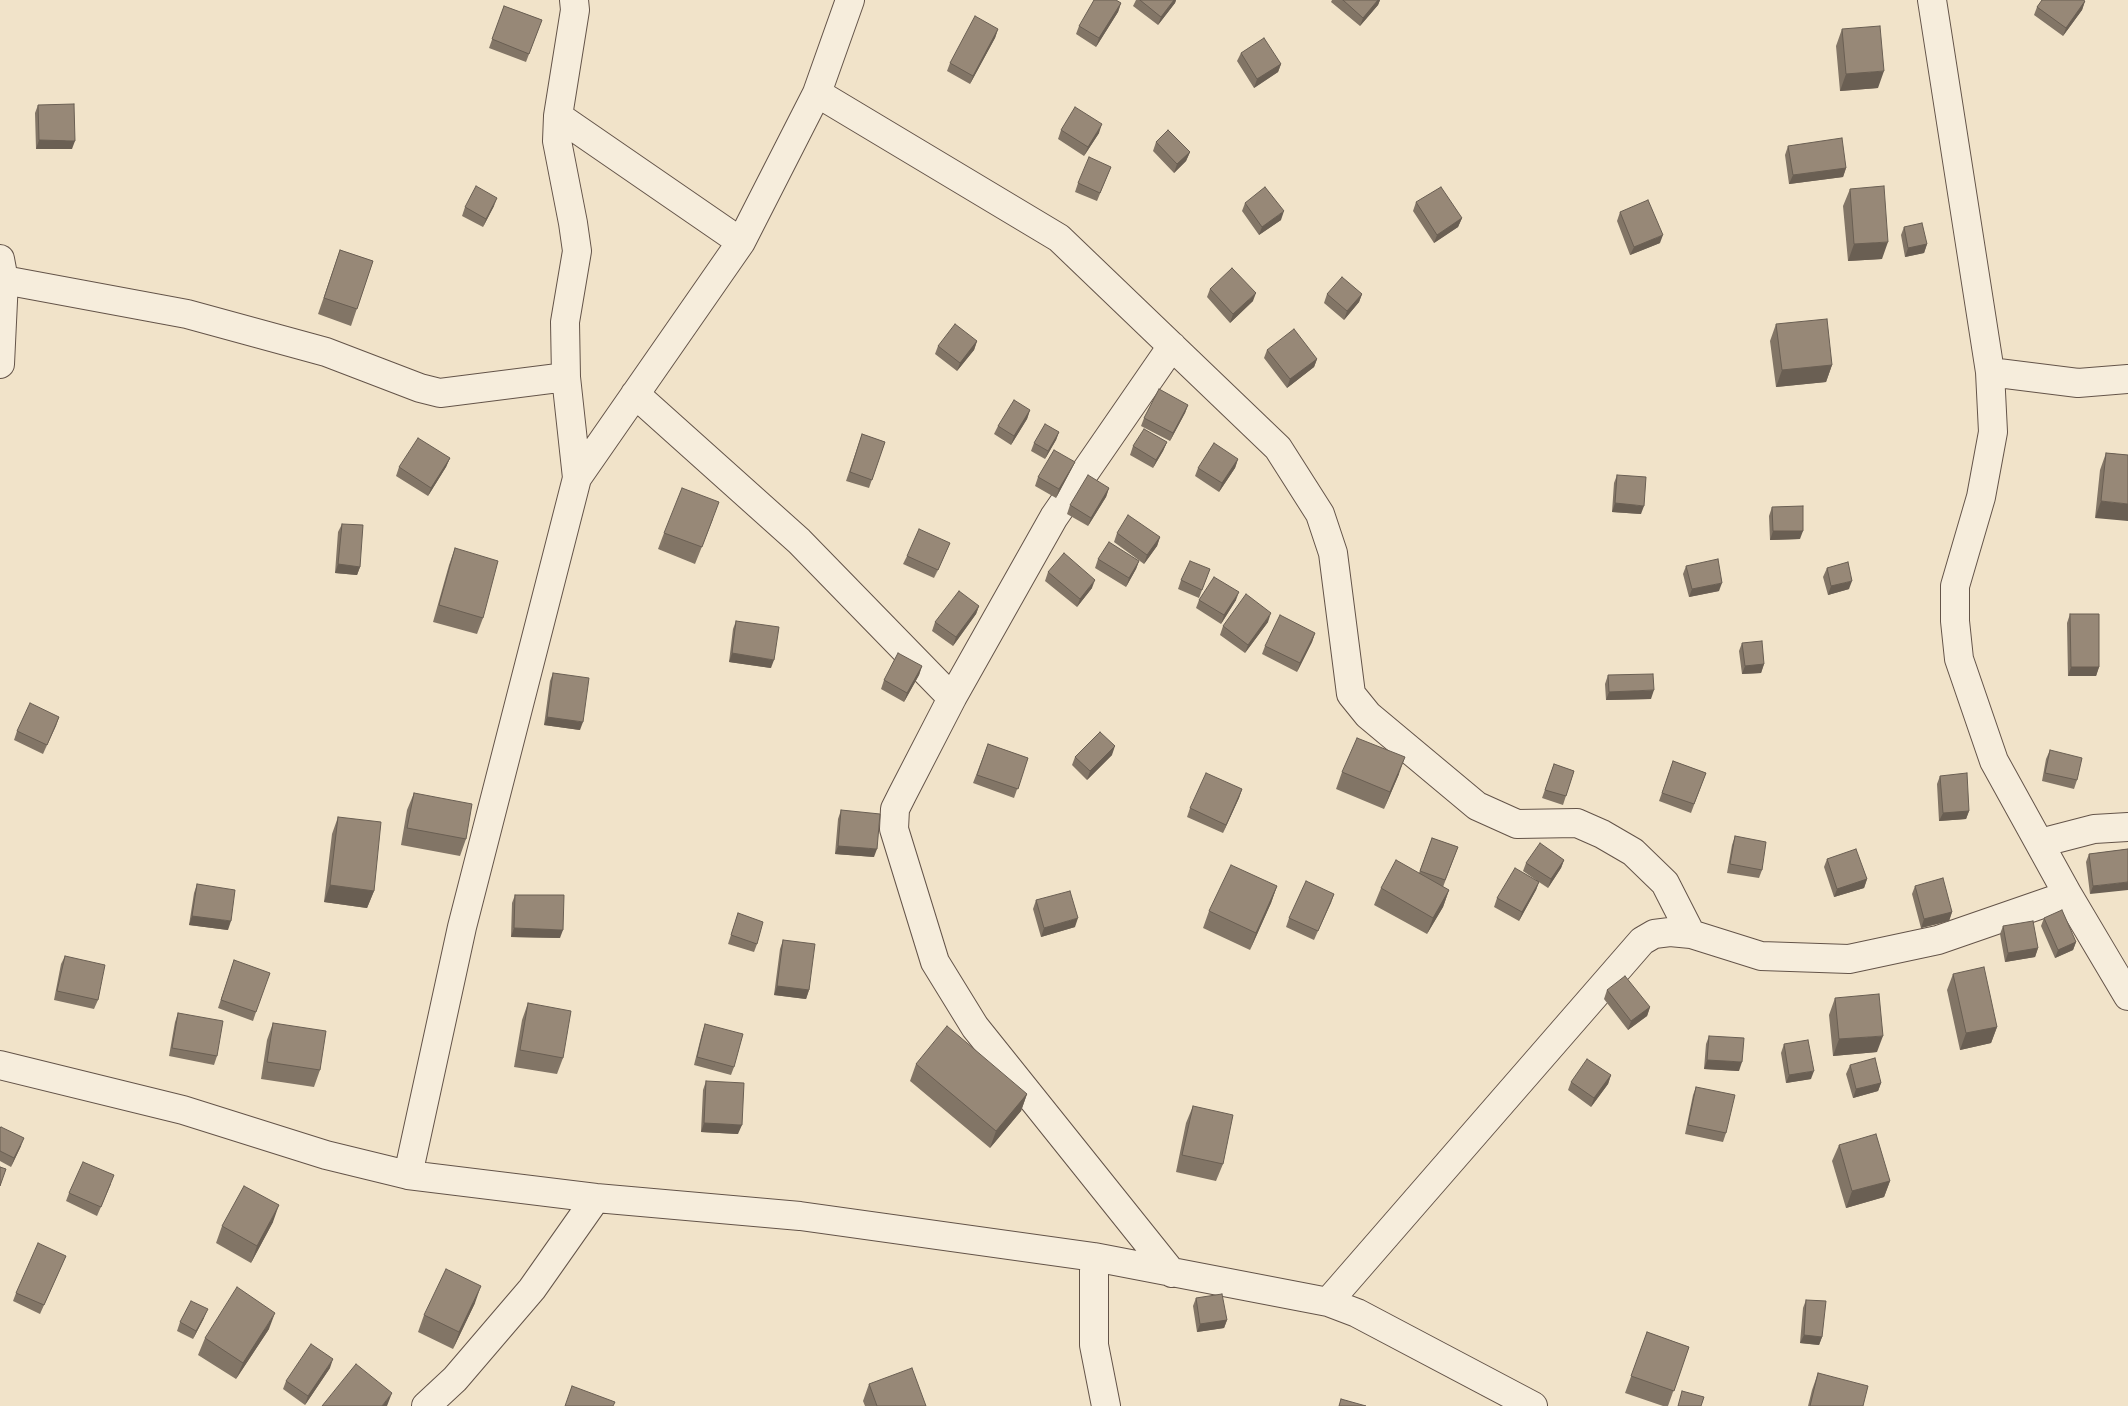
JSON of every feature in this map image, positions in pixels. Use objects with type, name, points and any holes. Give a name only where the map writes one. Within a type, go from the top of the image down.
[{"type":"street","points":[[574,0],[575,10],[558,116],[557,141],[577,251],[565,322],[566,377],[577,478]]},
{"type":"street","points":[[408,1175],[462,927],[577,478],[741,242],[818,93],[850,0]]},
{"type":"street","points":[[1932,0],[1990,372],[1993,432],[1981,497],[1955,586],[1955,622],[1959,659],[1994,761],[2068,895],[2128,996]]},
{"type":"street","points":[[818,93],[1059,238],[1278,448],[1320,514],[1333,553],[1351,694],[1368,715],[1478,806],[1517,824],[1577,824],[1602,834],[1633,852],[1664,883],[1691,934]]},
{"type":"street","points":[[558,116],[741,242]]},
{"type":"street","points":[[0,364],[2,270],[187,314],[326,352],[420,388],[440,393],[566,377]]},
{"type":"street","points":[[1172,346],[1054,517],[952,698],[895,809],[894,822],[894,829],[935,962],[975,1027],[1172,1273]]},
{"type":"street","points":[[1990,372],[2078,383],[2128,379]]},
{"type":"street","points":[[635,394],[799,541],[952,698]]},
{"type":"street","points":[[2040,843],[2094,829],[2128,827]]},
{"type":"street","points":[[1328,1302],[1642,941],[1654,934],[1670,932],[1691,934],[1761,956],[1849,959],[1938,940],[2068,895]]},
{"type":"street","points":[[0,1065],[184,1110],[326,1155],[408,1175],[596,1198],[800,1216],[1094,1257],[1328,1302],[1357,1313],[1533,1406]]},
{"type":"street","points":[[426,1406],[455,1379],[532,1289],[596,1198]]},
{"type":"street","points":[[1094,1257],[1094,1345],[1106,1406]]},
{"type":"building","points":[[1094,0],[1116,0],[1121,3],[1099,38],[1079,26]]},
{"type":"building","points":[[1140,0],[1174,0],[1161,17]]},
{"type":"building","points":[[1343,0],[1378,0],[1363,18]]},
{"type":"building","points":[[2042,0],[2085,1],[2066,28],[2037,7]]},
{"type":"building","points":[[504,6],[542,20],[529,54],[492,39]]},
{"type":"building","points":[[975,16],[998,29],[973,76],[950,63]]},
{"type":"building","points":[[1880,26],[1884,71],[1846,74],[1842,29]]},
{"type":"building","points":[[1264,38],[1281,64],[1257,79],[1241,53]]},
{"type":"building","points":[[74,104],[75,141],[39,140],[38,105]]},
{"type":"building","points":[[1075,107],[1102,124],[1088,147],[1061,130]]},
{"type":"building","points":[[1168,130],[1190,152],[1177,164],[1156,142]]},
{"type":"building","points":[[1842,138],[1846,168],[1793,175],[1788,146]]},
{"type":"building","points":[[1089,157],[1111,167],[1100,193],[1078,183]]},
{"type":"building","points":[[476,186],[497,198],[486,219],[465,207]]},
{"type":"building","points":[[1884,186],[1888,242],[1854,244],[1850,189]]},
{"type":"building","points":[[1265,187],[1284,211],[1262,227],[1245,203]]},
{"type":"building","points":[[1441,187],[1462,218],[1437,235],[1416,202]]},
{"type":"building","points":[[1648,200],[1663,235],[1634,247],[1620,212]]},
{"type":"building","points":[[1922,223],[1927,244],[1908,248],[1904,227]]},
{"type":"building","points":[[340,250],[373,261],[357,309],[324,298]]},
{"type":"building","points":[[1232,268],[1256,293],[1233,314],[1210,289]]},
{"type":"building","points":[[1342,277],[1362,294],[1347,311],[1327,294]]},
{"type":"building","points":[[1827,319],[1832,365],[1782,370],[1776,324]]},
{"type":"building","points":[[955,324],[977,341],[960,363],[938,346]]},
{"type":"building","points":[[1294,329],[1317,359],[1290,379],[1267,350]]},
{"type":"building","points":[[1159,389],[1188,405],[1173,433],[1144,418]]},
{"type":"building","points":[[1014,400],[1030,410],[1014,436],[998,426]]},
{"type":"building","points":[[1045,424],[1059,432],[1048,451],[1034,443]]},
{"type":"building","points":[[1144,429],[1167,442],[1156,460],[1133,446]]},
{"type":"building","points":[[862,434],[885,442],[872,480],[850,472]]},
{"type":"building","points":[[418,438],[450,458],[431,488],[399,467]]},
{"type":"building","points":[[1214,443],[1238,459],[1222,483],[1198,468]]},
{"type":"building","points":[[1054,450],[1075,462],[1059,489],[1038,477]]},
{"type":"building","points":[[2106,453],[2128,455],[2128,504],[2101,501]]},
{"type":"building","points":[[1088,475],[1109,488],[1091,518],[1070,505]]},
{"type":"building","points":[[1617,475],[1646,477],[1644,506],[1615,503]]},
{"type":"building","points":[[682,488],[719,502],[702,547],[664,533]]},
{"type":"building","points":[[1803,506],[1803,531],[1773,531],[1772,507]]},
{"type":"building","points":[[1128,515],[1160,537],[1147,555],[1117,533]]},
{"type":"building","points":[[342,524],[363,525],[360,567],[338,564]]},
{"type":"building","points":[[919,529],[950,543],[938,570],[907,556]]},
{"type":"building","points":[[1109,542],[1139,561],[1129,578],[1098,559]]},
{"type":"building","points":[[455,548],[498,561],[483,618],[439,605]]},
{"type":"building","points":[[1064,553],[1095,580],[1080,599],[1048,572]]},
{"type":"building","points":[[1718,559],[1722,583],[1692,589],[1686,566]]},
{"type":"building","points":[[1190,561],[1210,569],[1202,590],[1181,580]]},
{"type":"building","points":[[1848,562],[1852,581],[1831,586],[1827,568]]},
{"type":"building","points":[[1214,577],[1239,592],[1224,615],[1199,600]]},
{"type":"building","points":[[959,591],[979,606],[956,637],[935,622]]},
{"type":"building","points":[[1246,594],[1271,613],[1248,645],[1223,626]]},
{"type":"building","points":[[2070,614],[2099,614],[2099,667],[2071,667]]},
{"type":"building","points":[[1280,615],[1315,633],[1300,663],[1265,646]]},
{"type":"building","points":[[736,621],[779,627],[774,660],[732,653]]},
{"type":"building","points":[[1762,641],[1764,664],[1745,666],[1742,643]]},
{"type":"building","points":[[898,653],[922,666],[907,693],[884,680]]},
{"type":"building","points":[[553,673],[589,678],[583,722],[547,717]]},
{"type":"building","points":[[1653,674],[1654,690],[1609,692],[1608,675]]},
{"type":"building","points":[[30,703],[59,717],[47,745],[17,731]]},
{"type":"building","points":[[1100,732],[1115,746],[1090,771],[1075,757]]},
{"type":"building","points":[[1357,738],[1405,757],[1390,792],[1342,772]]},
{"type":"building","points":[[988,744],[1028,758],[1018,789],[977,775]]},
{"type":"building","points":[[2050,750],[2082,758],[2077,780],[2045,773]]},
{"type":"building","points":[[1673,761],[1706,773],[1694,804],[1662,793]]},
{"type":"building","points":[[1554,764],[1574,771],[1566,796],[1545,790]]},
{"type":"building","points":[[1206,773],[1242,789],[1226,825],[1190,808]]},
{"type":"building","points":[[1967,773],[1969,811],[1943,813],[1940,776]]},
{"type":"building","points":[[414,793],[472,804],[466,839],[407,828]]},
{"type":"building","points":[[841,810],[880,814],[877,849],[838,846]]},
{"type":"building","points":[[338,817],[381,822],[374,891],[330,885]]},
{"type":"building","points":[[1735,836],[1766,842],[1762,870],[1730,864]]},
{"type":"building","points":[[1432,838],[1458,847],[1445,880],[1420,871]]},
{"type":"building","points":[[1540,843],[1564,860],[1551,879],[1526,863]]},
{"type":"building","points":[[1856,849],[1867,879],[1837,889],[1827,859]]},
{"type":"building","points":[[2128,849],[2128,882],[2093,886],[2089,854]]},
{"type":"building","points":[[1396,860],[1449,890],[1433,918],[1381,888]]},
{"type":"building","points":[[1231,865],[1277,886],[1256,933],[1209,911]]},
{"type":"building","points":[[1515,868],[1539,882],[1522,912],[1497,898]]},
{"type":"building","points":[[1943,878],[1952,912],[1924,919],[1915,886]]},
{"type":"building","points":[[1306,881],[1334,894],[1318,931],[1289,918]]},
{"type":"building","points":[[197,884],[235,890],[231,921],[192,916]]},
{"type":"building","points":[[1070,891],[1078,918],[1044,928],[1036,900]]},
{"type":"building","points":[[515,895],[564,895],[563,930],[514,928]]},
{"type":"building","points":[[2062,910],[2076,942],[2058,950],[2044,918]]},
{"type":"building","points":[[738,913],[763,922],[757,944],[731,935]]},
{"type":"building","points":[[2033,921],[2038,948],[2008,953],[2003,926]]},
{"type":"building","points":[[783,940],[815,944],[809,990],[777,986]]},
{"type":"building","points":[[65,956],[105,965],[98,1000],[57,991]]},
{"type":"building","points":[[234,960],[270,973],[256,1012],[221,1000]]},
{"type":"building","points":[[1984,967],[1997,1027],[1966,1033],[1953,974]]},
{"type":"building","points":[[1625,976],[1650,1007],[1631,1021],[1607,990]]},
{"type":"building","points":[[1879,994],[1883,1036],[1839,1039],[1835,998]]},
{"type":"building","points":[[528,1003],[571,1011],[563,1058],[520,1050]]},
{"type":"building","points":[[178,1013],[223,1021],[217,1056],[172,1048]]},
{"type":"building","points":[[273,1023],[326,1031],[320,1070],[267,1062]]},
{"type":"building","points":[[705,1024],[743,1034],[734,1067],[697,1057]]},
{"type":"building","points":[[947,1026],[1027,1094],[996,1131],[916,1064]]},
{"type":"building","points":[[1709,1036],[1744,1038],[1742,1062],[1707,1060]]},
{"type":"building","points":[[1808,1040],[1814,1071],[1789,1075],[1784,1044]]},
{"type":"building","points":[[1875,1058],[1881,1083],[1856,1089],[1850,1065]]},
{"type":"building","points":[[1587,1059],[1611,1075],[1594,1098],[1571,1082]]},
{"type":"building","points":[[706,1081],[744,1083],[742,1125],[704,1123]]},
{"type":"building","points":[[1696,1087],[1735,1095],[1726,1133],[1688,1125]]},
{"type":"building","points":[[1193,1106],[1233,1115],[1223,1164],[1182,1155]]},
{"type":"building","points":[[1,1127],[24,1138],[14,1158],[0,1151]]},
{"type":"building","points":[[1876,1134],[1890,1181],[1852,1191],[1839,1145]]},
{"type":"building","points":[[83,1162],[114,1175],[101,1207],[69,1193]]},
{"type":"building","points":[[0,1167],[6,1169],[0,1186]]},
{"type":"building","points":[[244,1186],[279,1205],[257,1246],[222,1226]]},
{"type":"building","points":[[38,1243],[66,1256],[44,1305],[16,1293]]},
{"type":"building","points":[[446,1269],[481,1286],[459,1332],[424,1315]]},
{"type":"building","points":[[237,1287],[275,1313],[243,1363],[205,1338]]},
{"type":"building","points":[[1222,1294],[1227,1320],[1200,1324],[1196,1298]]},
{"type":"building","points":[[1806,1300],[1826,1301],[1822,1337],[1804,1335]]},
{"type":"building","points":[[191,1301],[208,1309],[196,1331],[180,1322]]},
{"type":"building","points":[[1647,1332],[1689,1347],[1674,1391],[1631,1376]]},
{"type":"building","points":[[311,1344],[333,1359],[308,1396],[286,1381]]},
{"type":"building","points":[[356,1364],[392,1393],[382,1406],[322,1406]]},
{"type":"building","points":[[912,1368],[926,1406],[877,1406],[869,1384]]},
{"type":"building","points":[[1818,1373],[1868,1386],[1863,1406],[1810,1406]]},
{"type":"building","points":[[572,1386],[615,1402],[613,1406],[565,1406]]},
{"type":"building","points":[[1682,1391],[1704,1397],[1701,1406],[1678,1406]]},
{"type":"building","points":[[1341,1399],[1366,1406],[1339,1406]]}]
